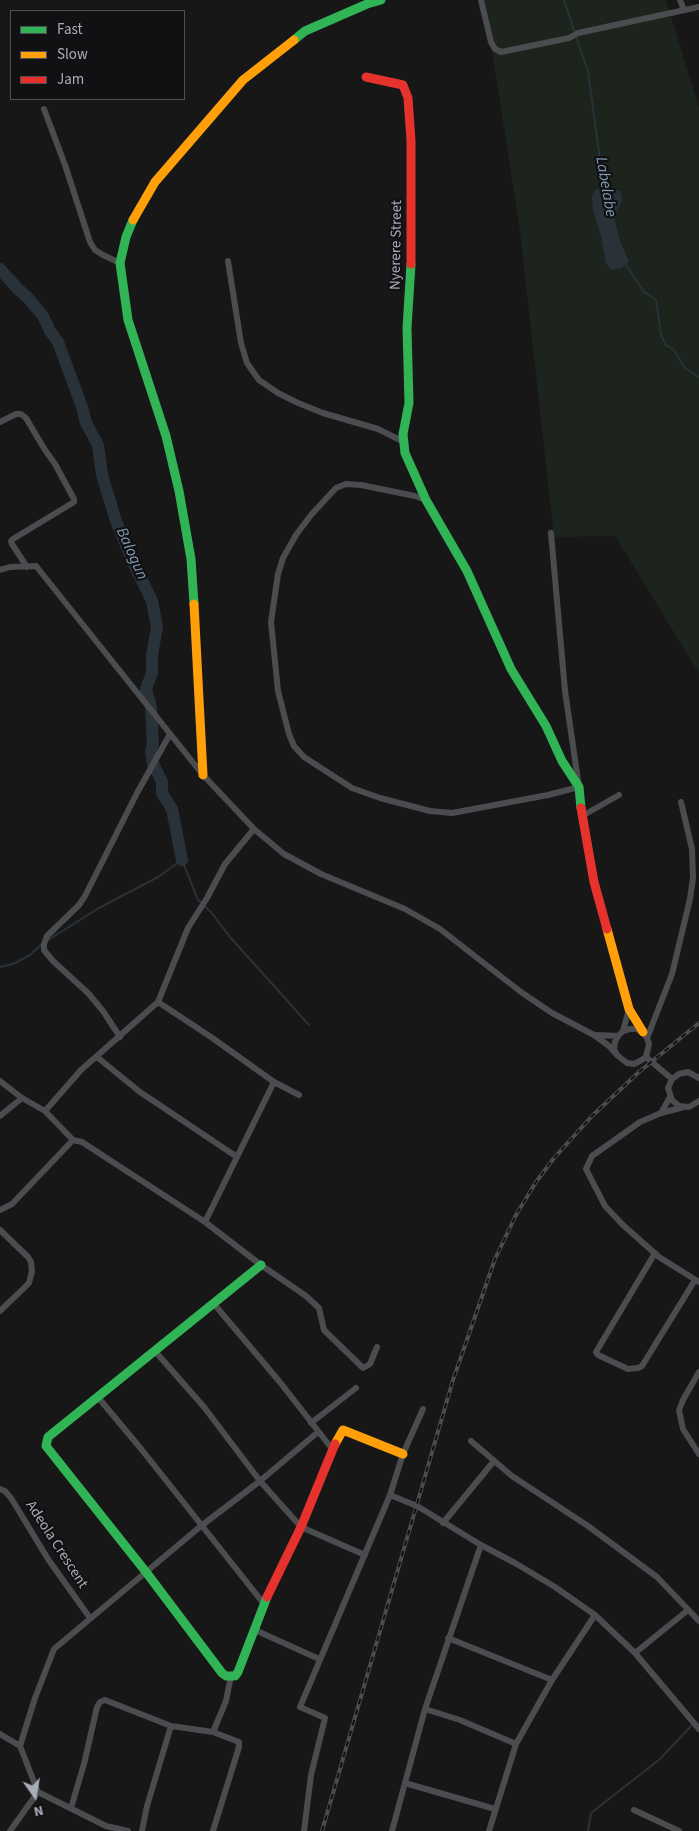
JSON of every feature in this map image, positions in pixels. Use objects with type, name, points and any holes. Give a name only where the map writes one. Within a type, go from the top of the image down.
[{"type":"street","points":[[203,775],[191,559],[179,491],[166,436],[128,320],[120,263],[126,237],[135,216],[155,182],[243,80],[305,31],[367,2],[381,0]]},
{"type":"street","points":[[481,0],[491,42],[495,49],[501,52],[699,7]]},
{"type":"street","points":[[680,0],[684,10]]},
{"type":"street","name":"Nyerere Street","points":[[366,77],[403,85],[408,98],[411,141],[412,220],[407,328],[410,386],[403,434],[404,442]]},
{"type":"street","points":[[44,109],[65,165],[90,242],[95,250],[120,263]]},
{"type":"street","points":[[228,261],[241,343],[247,363],[260,380],[278,393],[298,403],[323,413],[378,429],[404,442],[405,454],[426,500],[467,571],[512,668],[546,726],[562,761],[579,787]]},
{"type":"street","points":[[0,422],[16,414],[21,414],[26,418],[55,464],[74,500],[74,502],[12,538],[12,544],[28,567]]},
{"type":"street","points":[[426,500],[361,485],[346,484],[336,488],[311,515],[296,535],[278,574],[271,630],[278,692],[294,746],[304,756],[352,788],[380,798],[430,811],[452,813],[466,811],[579,787]]},
{"type":"street","points":[[0,570],[10,567],[36,566],[148,709],[203,775],[254,829],[284,854],[321,874],[405,909],[440,929],[529,997],[552,1013],[594,1035],[627,1063],[634,1064],[646,1057],[649,1051],[649,1044],[629,1009],[594,882],[582,816],[564,691],[551,533]]},
{"type":"street","points":[[120,1037],[103,1011],[88,993],[53,961],[44,950],[44,944],[47,937],[79,905],[85,896],[170,734]]},
{"type":"street","points":[[582,816],[619,795]]},
{"type":"street","points":[[645,1035],[672,974],[692,885],[692,849],[681,802]]},
{"type":"street","points":[[45,1110],[81,1070],[158,1002],[188,928],[225,864],[254,829]]},
{"type":"street","points":[[158,1002],[274,1082],[299,1095]]},
{"type":"street","points":[[617,1055],[614,1048],[615,1042],[629,1009]]},
{"type":"street","points":[[594,1035],[620,1033],[636,1029],[645,1035]]},
{"type":"street","points":[[97,1057],[140,1092],[237,1158]]},
{"type":"street","points":[[646,1057],[672,1079]]},
{"type":"street","points":[[684,1107],[676,1104],[670,1097],[668,1088],[672,1079],[684,1072],[698,1076]]},
{"type":"street","points":[[0,1081],[22,1098],[45,1110],[73,1140],[82,1142],[206,1222],[260,1265],[306,1296],[318,1308],[324,1330],[364,1368],[370,1364],[377,1347]]},
{"type":"street","points":[[206,1222],[274,1082]]},
{"type":"street","points":[[661,1114],[670,1097]]},
{"type":"street","points":[[0,1116],[22,1098]]},
{"type":"street","points":[[655,1253],[596,1352],[628,1369],[642,1366],[697,1281],[639,1241],[605,1206],[586,1168],[592,1156],[640,1122],[684,1107],[693,1106],[699,1101]]},
{"type":"street","points":[[1,1207],[12,1204],[73,1140]]},
{"type":"street","points":[[0,1230],[28,1257],[31,1262],[32,1271],[29,1283],[0,1311]]},
{"type":"street","points":[[260,1265],[48,1437],[46,1446],[226,1676],[235,1676],[238,1672],[264,1604],[301,1527],[332,1450],[343,1430],[403,1454]]},
{"type":"street","points":[[214,1304],[279,1381],[332,1450]]},
{"type":"street","points":[[154,1350],[204,1408],[260,1481],[301,1527],[365,1555]]},
{"type":"street","points":[[699,1372],[679,1410],[682,1429],[699,1454]]},
{"type":"street","points":[[311,1423],[356,1388]]},
{"type":"street","points":[[97,1396],[264,1604]]},
{"type":"street","points":[[304,1831],[311,1775],[325,1718],[300,1707],[365,1555],[390,1494],[403,1454],[422,1410]]},
{"type":"street","points":[[20,1746],[50,1654],[61,1642],[318,1432]]},
{"type":"street","points":[[471,1441],[512,1476],[657,1577],[699,1621]]},
{"type":"street","points":[[443,1523],[494,1461]]},
{"type":"street","name":"Adeola Crescent","points":[[0,1489],[5,1491],[11,1498],[48,1559],[90,1618]]},
{"type":"street","points":[[390,1494],[417,1506],[480,1545],[547,1582],[595,1615],[635,1654],[698,1728]]},
{"type":"street","points":[[392,1831],[425,1709],[480,1545]]},
{"type":"street","points":[[635,1654],[688,1610]]},
{"type":"street","points":[[489,1831],[516,1744],[552,1680],[595,1615]]},
{"type":"street","points":[[255,1630],[319,1659]]},
{"type":"street","points":[[448,1638],[552,1680]]},
{"type":"street","points":[[213,1732],[226,1701],[231,1676]]},
{"type":"street","points":[[71,1808],[84,1764],[97,1707],[104,1700],[171,1726],[213,1732],[236,1739],[239,1742],[213,1831]]},
{"type":"street","points":[[425,1709],[460,1720],[516,1744]]},
{"type":"street","points":[[142,1831],[171,1726]]},
{"type":"street","points":[[0,1734],[20,1746],[38,1792],[71,1808],[104,1828],[128,1831]]},
{"type":"street","points":[[405,1783],[495,1809]]},
{"type":"street","points":[[10,1831],[38,1792]]},
{"type":"street","points":[[634,1810],[679,1831]]},
{"type":"shaded area","points":[[484,0],[666,0],[699,108],[699,673],[615,536],[554,537],[519,223]]},
{"type":"shaded area","points":[[596,189],[620,191],[622,201],[614,217],[620,241],[629,262],[620,269],[611,269],[606,263],[601,236],[593,210],[592,197]]},
{"type":"waterway","name":"Labelabe","points":[[564,0],[575,33]]},
{"type":"waterway","name":"Labelabe","points":[[576,37],[588,71],[604,189]]},
{"type":"waterway","name":"Labelabe","points":[[625,263],[644,292],[656,300],[661,335],[666,345],[673,349],[685,368],[699,377]]},
{"type":"waterway","name":"Balogun","points":[[0,269],[43,316],[58,342],[86,423],[98,445],[102,475],[116,521],[152,601],[157,627],[152,655],[152,673],[146,689],[151,707],[153,744],[151,751],[153,764],[162,782],[162,793],[172,809],[182,860]]},
{"type":"waterway","points":[[48,940],[99,908],[158,877],[182,860],[198,900],[211,912],[230,937],[309,1025]]},
{"type":"waterway","points":[[0,967],[13,964],[30,955],[42,944]]},
{"type":"waterway","points":[[588,1831],[591,1813],[660,1759],[692,1725]]},
{"type":"railway","points":[[322,1831],[453,1380],[495,1259],[516,1215],[536,1182],[554,1158],[592,1116],[639,1072],[699,1023]]},
{"type":"traffic: fast","points":[[294,40],[305,31],[367,4],[381,0]]},
{"type":"traffic: fast","points":[[133,220],[126,237],[120,263],[128,320],[166,436],[179,491],[191,559],[194,604]]},
{"type":"traffic: fast","points":[[411,264],[407,328],[409,403],[403,434],[405,453],[426,500],[467,571],[511,669],[546,726],[562,761],[579,787],[581,808]]},
{"type":"traffic: fast","points":[[261,1265],[48,1437],[46,1446],[226,1676],[235,1676],[238,1672],[267,1597]]},
{"type":"traffic: slow","points":[[133,220],[155,182],[243,80],[294,40]]},
{"type":"traffic: slow","points":[[194,604],[203,775]]},
{"type":"traffic: slow","points":[[607,929],[629,1009],[643,1032]]},
{"type":"traffic: slow","points":[[335,1444],[343,1430],[403,1454]]},
{"type":"traffic: jam","points":[[366,77],[403,85],[408,98],[411,141],[411,264]]},
{"type":"traffic: jam","points":[[581,808],[594,882],[607,929]]},
{"type":"traffic: jam","points":[[267,1597],[301,1527],[335,1444]]}]
